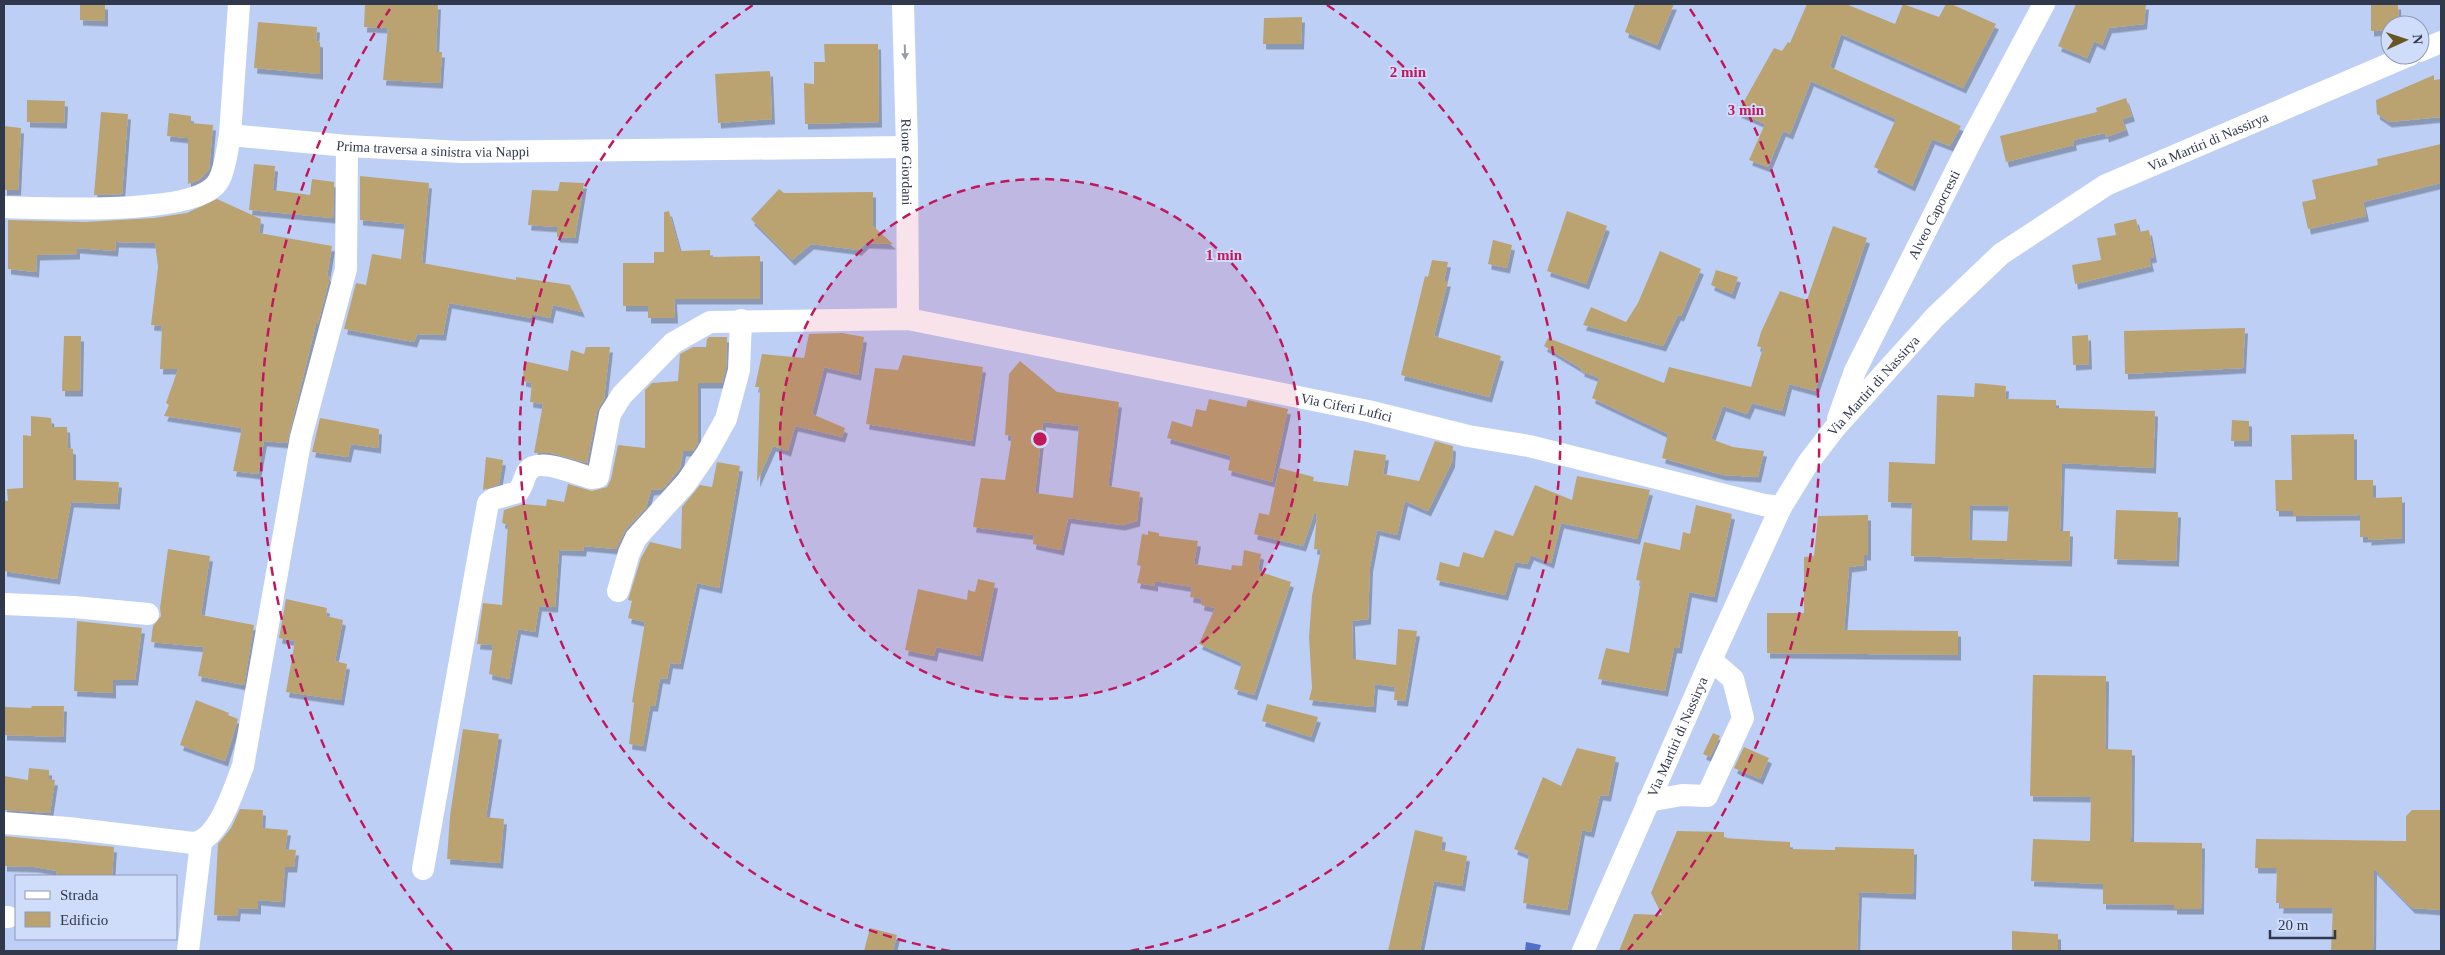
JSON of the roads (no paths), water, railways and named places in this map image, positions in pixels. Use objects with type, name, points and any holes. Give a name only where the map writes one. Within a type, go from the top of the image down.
[{"type":"street","points":[[4,207],[144,208],[188,198],[212,188],[219,180],[230,135],[239,4]]},
{"type":"street","name":"Rione Giordani","points":[[903,4],[907,147],[908,319]]},
{"type":"street","name":"Alveo Capocresti","points":[[1834,429],[1856,371],[1973,137],[2044,4]]},
{"type":"street","name":"Via Martiri di Nassirya","points":[[1583,951],[1648,801],[1781,507],[1808,463],[1834,429],[1935,317],[2001,254],[2098,190],[2387,65]]},
{"type":"street","name":"Prima traversa a sinistra via Nappi","points":[[230,135],[347,146],[462,152],[907,147]]},
{"type":"street","points":[[4,823],[201,843],[209,838],[227,807],[243,766],[301,437],[346,268],[347,146]]},
{"type":"street","name":"Via Ciferi Lufici","points":[[423,869],[488,503],[493,499],[518,492],[529,470],[536,465],[545,464],[591,478],[598,477],[610,414],[622,395],[673,343],[710,322],[741,320],[908,319],[1368,411],[1468,436],[1529,446],[1764,505],[1781,507]]},
{"type":"street","points":[[618,591],[628,553],[636,538],[686,483],[707,454],[726,419],[739,370],[741,320]]},
{"type":"street","points":[[4,604],[74,606],[148,614]]},
{"type":"street","points":[[1648,801],[1682,795],[1707,796],[1743,718],[1733,679],[1711,660]]},
{"type":"street","points":[[188,951],[201,843]]},
{"type":"water","points":[[1526,942],[1541,945],[1539,951],[1525,951]]}]
